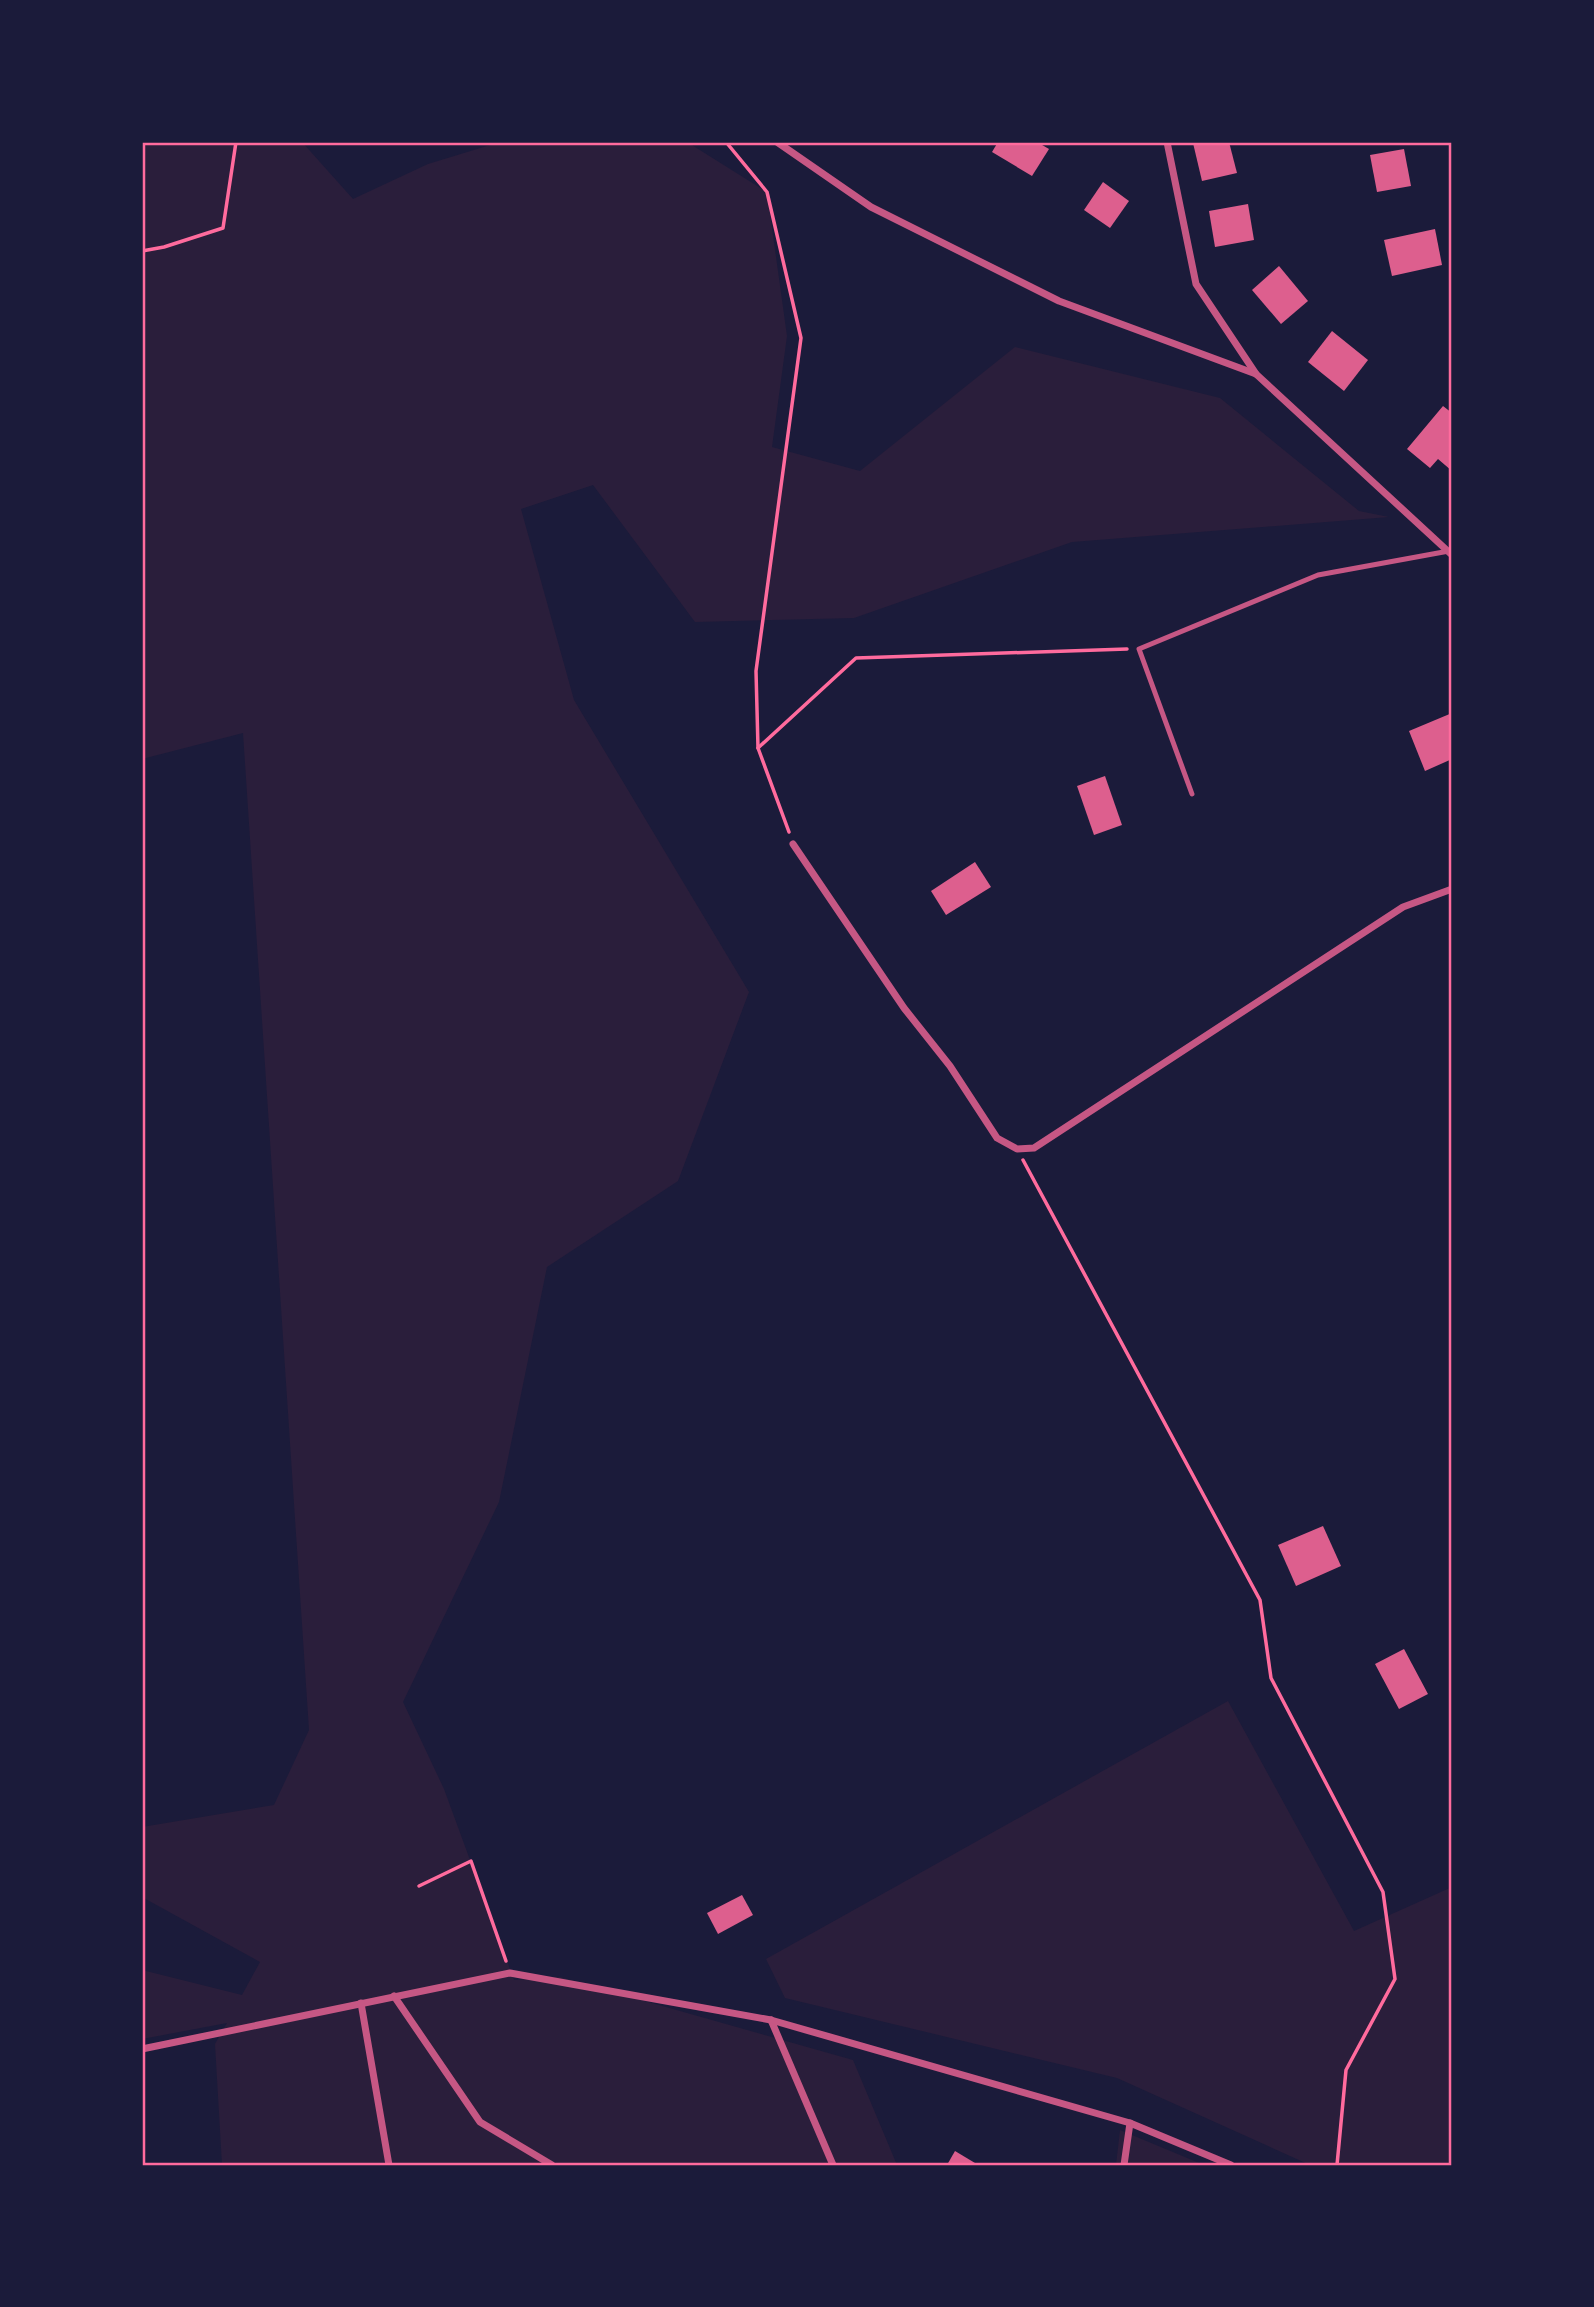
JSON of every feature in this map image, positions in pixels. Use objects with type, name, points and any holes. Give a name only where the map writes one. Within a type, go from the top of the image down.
[{"type":"street","points":[[777,142],[871,207],[1059,301],[1256,374]]},
{"type":"street","points":[[1167,142],[1196,284],[1256,374],[1450,553]]},
{"type":"street","points":[[793,844],[904,1008],[950,1066],[997,1138],[1017,1149],[1034,1148],[1403,907],[1452,889]]},
{"type":"street","points":[[142,2049],[510,1973],[771,2020],[1129,2123],[1231,2165]]},
{"type":"street","points":[[394,1996],[480,2122],[552,2165]]},
{"type":"street","points":[[361,2003],[389,2165]]},
{"type":"street","points":[[771,2020],[833,2165]]},
{"type":"street","points":[[1124,2165],[1129,2123]]},
{"type":"lane","points":[[1192,794],[1139,649],[1318,575],[1450,553]]},
{"type":"path","points":[[142,251],[164,247],[223,228],[236,142]]},
{"type":"path","points":[[726,142],[767,192],[801,338],[756,671],[758,748],[793,844]]},
{"type":"path","points":[[758,748],[856,658],[1139,649]]},
{"type":"path","points":[[1017,1149],[1260,1600],[1271,1678],[1383,1892],[1395,1979],[1346,2070],[1337,2165]]},
{"type":"path","points":[[419,1886],[471,1861],[510,1973]]},
{"type":"shaded area","points":[[142,142],[302,142],[353,199],[428,164],[500,142],[687,142],[767,192],[787,336],[772,447],[860,471],[1015,347],[1220,398],[1359,511],[1389,517],[1072,542],[854,618],[695,622],[593,485],[521,509],[574,700],[749,992],[678,1181],[547,1267],[499,1502],[403,1702],[444,1789],[514,1980],[560,1977],[853,2060],[897,2165],[222,2165],[215,2044],[227,2023],[142,2039],[142,1970],[242,1995],[260,1962],[142,1897],[142,1827],[274,1805],[309,1730],[243,733],[142,759]]},
{"type":"shaded area","points":[[1228,1701],[1354,1931],[1452,1887],[1452,2165],[1310,2165],[1117,2078],[785,1998],[766,1959]]},
{"type":"shaded area","points":[[1120,2130],[1204,2165],[1116,2165]]},
{"type":"building","points":[[998,142],[1037,142],[1049,149],[1032,176],[992,152]]},
{"type":"building","points":[[1229,142],[1237,173],[1202,181],[1193,143]]},
{"type":"building","points":[[1404,149],[1411,186],[1377,192],[1370,155]]},
{"type":"building","points":[[1103,182],[1129,201],[1110,228],[1084,210]]},
{"type":"building","points":[[1248,204],[1254,240],[1215,247],[1209,211]]},
{"type":"building","points":[[1435,229],[1442,265],[1392,276],[1384,240]]},
{"type":"building","points":[[1279,266],[1308,301],[1281,324],[1252,290]]},
{"type":"building","points":[[1332,331],[1368,360],[1344,391],[1308,362]]},
{"type":"building","points":[[1443,406],[1452,413],[1452,471],[1438,459],[1430,468],[1407,449]]},
{"type":"building","points":[[1452,713],[1452,759],[1425,771],[1409,731]]},
{"type":"building","points":[[1105,776],[1122,825],[1094,835],[1077,786]]},
{"type":"building","points":[[975,862],[991,887],[946,915],[931,891]]},
{"type":"building","points":[[1323,1526],[1341,1566],[1296,1586],[1278,1545]]},
{"type":"building","points":[[1404,1649],[1428,1694],[1399,1709],[1375,1664]]},
{"type":"building","points":[[742,1895],[753,1915],[718,1934],[707,1913]]},
{"type":"building","points":[[955,2151],[975,2163],[947,2165]]}]
